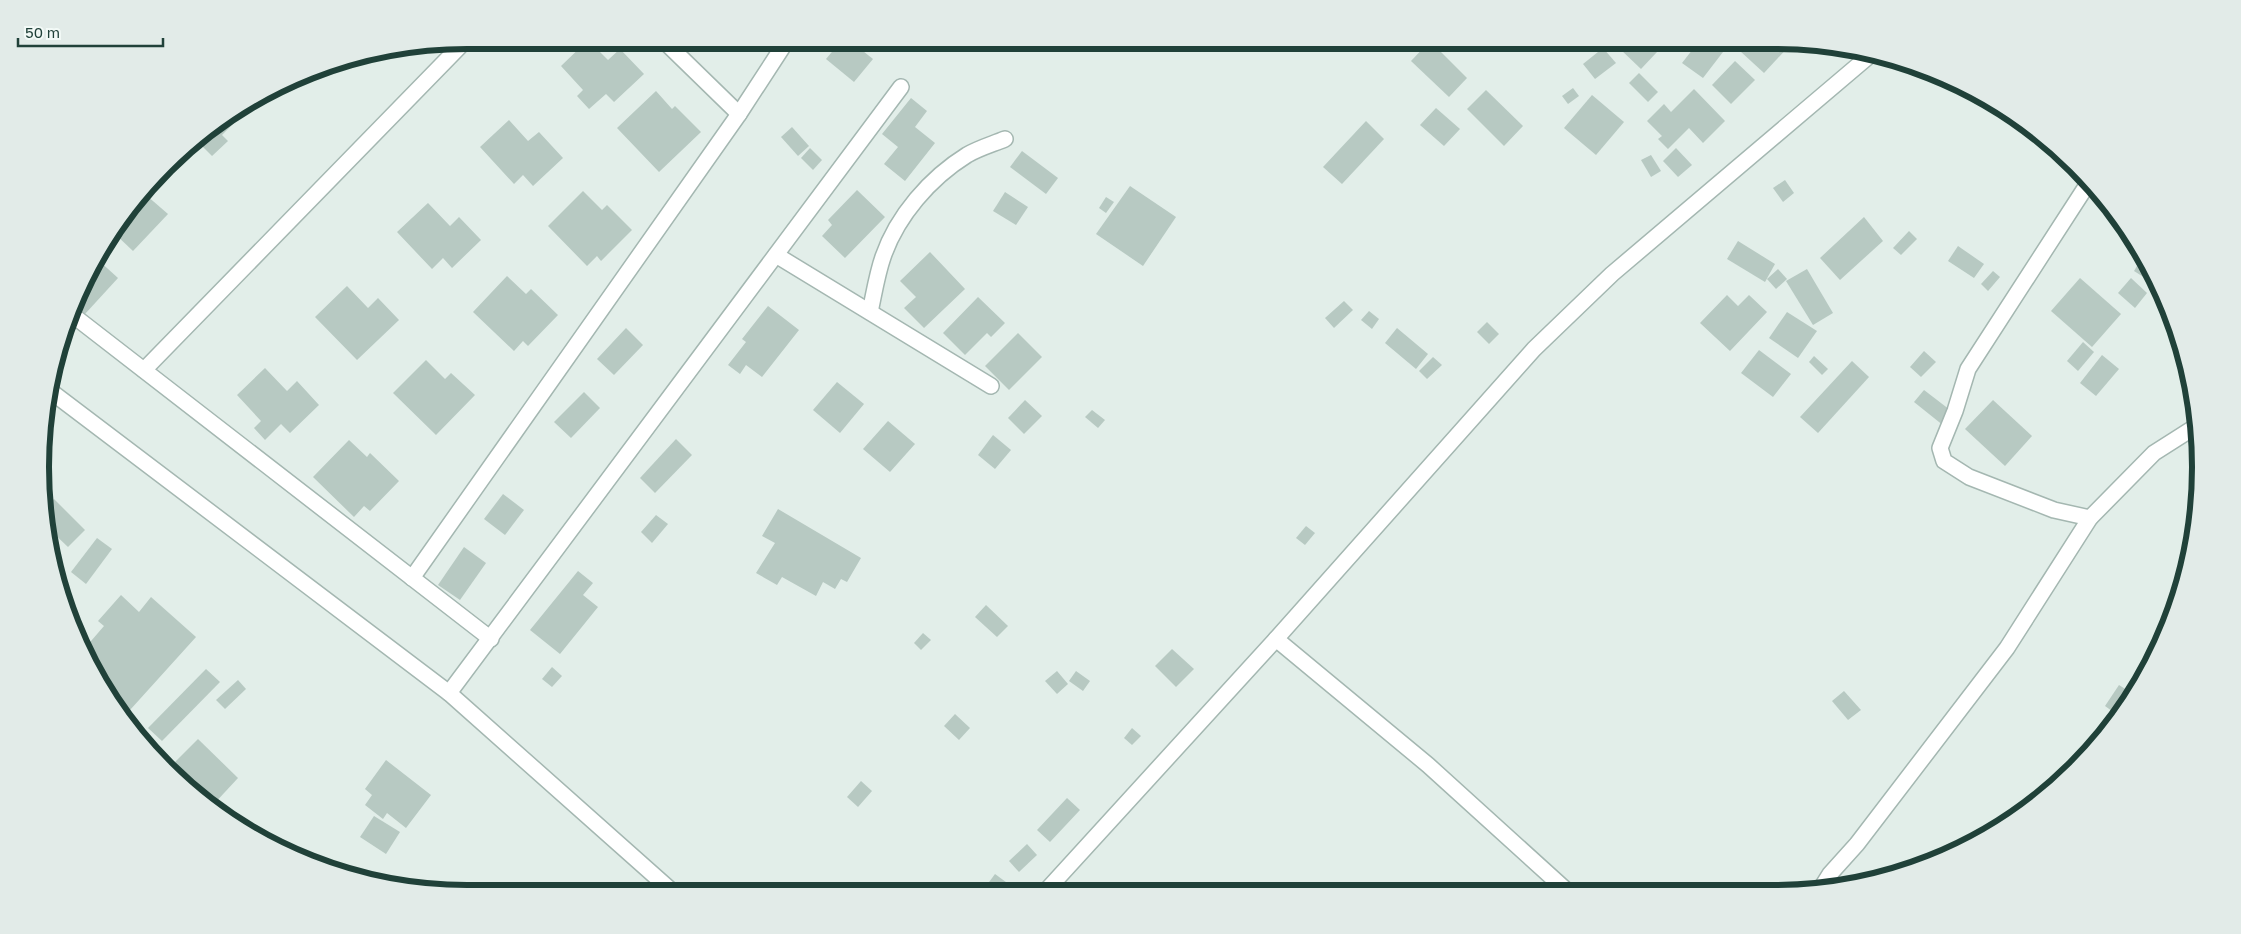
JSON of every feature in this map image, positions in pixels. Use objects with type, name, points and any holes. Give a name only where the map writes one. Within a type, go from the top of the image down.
[{"type":"street","points":[[144,370],[457,49]]},
{"type":"street","points":[[672,49],[739,114]]},
{"type":"street","points":[[412,578],[739,114],[781,49]]},
{"type":"street","points":[[1051,885],[1276,639],[1534,349],[1612,274],[1865,59]]},
{"type":"street","points":[[448,693],[491,639],[901,87]]},
{"type":"street","points":[[870,312],[882,257],[894,232],[910,207],[934,180],[968,155],[1005,138]]},
{"type":"street","points":[[2086,189],[1968,369],[1955,411],[1940,448],[1944,462],[1969,477],[2054,510],[2090,518]]},
{"type":"street","points":[[776,255],[991,386]]},
{"type":"street","points":[[77,318],[491,639]]},
{"type":"street","points":[[55,395],[448,693],[664,885]]},
{"type":"street","points":[[1825,882],[1857,844],[2007,648],[2090,518],[2154,453],[2190,431]]},
{"type":"street","points":[[1276,639],[1428,765],[1560,885]]},
{"type":"building","points":[[579,49],[597,49],[608,60],[620,49],[644,74],[614,102],[606,94],[589,109],[577,96],[583,90],[561,66]]},
{"type":"building","points":[[834,49],[860,49],[873,59],[854,82],[826,59]]},
{"type":"building","points":[[1422,49],[1438,49],[1467,78],[1449,97],[1411,61]]},
{"type":"building","points":[[1602,49],[1616,63],[1595,79],[1583,64]]},
{"type":"building","points":[[1620,49],[1654,49],[1657,52],[1641,69]]},
{"type":"building","points":[[1693,49],[1719,49],[1723,52],[1703,78],[1682,63]]},
{"type":"building","points":[[1738,49],[1786,49],[1764,73]]},
{"type":"building","points":[[1735,61],[1755,80],[1731,104],[1712,85]]},
{"type":"building","points":[[1639,73],[1658,92],[1648,102],[1629,83]]},
{"type":"building","points":[[1573,88],[1579,96],[1568,104],[1562,96]]},
{"type":"building","points":[[1694,89],[1725,121],[1703,143],[1689,128],[1668,149],[1658,139],[1662,136],[1647,121],[1664,104],[1671,112]]},
{"type":"building","points":[[1486,90],[1523,126],[1504,146],[1467,109]]},
{"type":"building","points":[[656,91],[672,109],[675,106],[701,132],[659,172],[617,128]]},
{"type":"building","points":[[1592,95],[1624,122],[1596,155],[1564,128]]},
{"type":"building","points":[[911,98],[927,111],[915,127],[935,143],[905,181],[884,164],[898,147],[882,134]]},
{"type":"building","points":[[1436,108],[1460,129],[1444,146],[1420,125]]},
{"type":"building","points":[[243,114],[222,135],[228,141],[212,156],[201,145]]},
{"type":"building","points":[[509,120],[528,141],[539,132],[563,158],[533,186],[523,175],[514,184],[480,147]]},
{"type":"building","points":[[1366,121],[1384,139],[1342,184],[1323,167]]},
{"type":"building","points":[[792,127],[809,146],[798,156],[781,137]]},
{"type":"building","points":[[810,148],[822,160],[813,170],[801,158]]},
{"type":"building","points":[[1676,148],[1692,165],[1678,177],[1663,161]]},
{"type":"building","points":[[1022,151],[1058,178],[1046,194],[1010,167]]},
{"type":"building","points":[[1651,155],[1661,171],[1651,177],[1641,160]]},
{"type":"building","points":[[1785,180],[1794,193],[1783,202],[1773,188]]},
{"type":"building","points":[[1130,186],[1176,217],[1143,266],[1096,234]]},
{"type":"building","points":[[857,190],[885,217],[845,258],[822,236],[832,225],[828,220]]},
{"type":"building","points":[[583,191],[602,210],[607,205],[632,230],[601,261],[597,256],[587,266],[548,226]]},
{"type":"building","points":[[1005,192],[1028,207],[1016,225],[993,211]]},
{"type":"building","points":[[148,197],[168,214],[133,251],[118,237]]},
{"type":"building","points":[[1106,197],[1114,202],[1106,213],[1099,208]]},
{"type":"building","points":[[428,203],[450,226],[459,217],[481,240],[452,268],[443,258],[432,269],[397,232]]},
{"type":"building","points":[[1864,217],[1883,241],[1840,280],[1820,258]]},
{"type":"building","points":[[1909,231],[1917,239],[1901,255],[1893,248]]},
{"type":"building","points":[[1738,241],[1775,264],[1765,282],[1727,259]]},
{"type":"building","points":[[1958,246],[1984,264],[1974,278],[1948,261]]},
{"type":"building","points":[[930,252],[965,289],[924,328],[904,308],[916,297],[900,281]]},
{"type":"building","points":[[2139,263],[2148,280],[2134,271]]},
{"type":"building","points":[[102,264],[118,278],[85,314],[80,309]]},
{"type":"building","points":[[1778,269],[1787,279],[1776,289],[1767,279]]},
{"type":"building","points":[[1807,269],[1833,313],[1813,325],[1786,281]]},
{"type":"building","points":[[1993,271],[2000,277],[1988,291],[1981,284]]},
{"type":"building","points":[[507,276],[526,294],[531,289],[558,315],[528,346],[523,341],[514,351],[473,312]]},
{"type":"building","points":[[2080,278],[2121,314],[2092,347],[2051,311]]},
{"type":"building","points":[[2131,278],[2147,293],[2135,308],[2118,293]]},
{"type":"building","points":[[347,286],[368,308],[378,298],[399,320],[357,360],[315,317]]},
{"type":"building","points":[[1727,295],[1738,306],[1749,295],[1767,312],[1730,351],[1700,323]]},
{"type":"building","points":[[978,297],[1005,323],[991,337],[987,333],[965,355],[943,333]]},
{"type":"building","points":[[1344,301],[1353,310],[1334,328],[1325,318]]},
{"type":"building","points":[[768,306],[799,330],[762,377],[746,365],[740,374],[728,365],[746,342],[742,339]]},
{"type":"building","points":[[1369,311],[1379,319],[1372,329],[1361,320]]},
{"type":"building","points":[[1787,312],[1817,331],[1798,358],[1769,338]]},
{"type":"building","points":[[1487,322],[1499,334],[1489,344],[1477,332]]},
{"type":"building","points":[[626,328],[643,345],[614,375],[597,359]]},
{"type":"building","points":[[1397,328],[1428,354],[1416,369],[1385,343]]},
{"type":"building","points":[[1018,333],[1042,357],[1009,390],[985,366]]},
{"type":"building","points":[[2083,342],[2094,352],[2078,371],[2067,361]]},
{"type":"building","points":[[1759,350],[1791,374],[1773,397],[1741,373]]},
{"type":"building","points":[[1924,351],[1936,362],[1921,377],[1910,367]]},
{"type":"building","points":[[2102,355],[2119,369],[2096,396],[2080,383]]},
{"type":"building","points":[[1814,356],[1828,369],[1822,375],[1809,362]]},
{"type":"building","points":[[1433,357],[1442,365],[1427,379],[1419,371]]},
{"type":"building","points":[[426,360],[445,379],[451,373],[475,395],[436,435],[393,393]]},
{"type":"building","points":[[1852,361],[1869,377],[1818,433],[1800,417]]},
{"type":"building","points":[[265,368],[287,391],[297,381],[319,405],[290,433],[281,424],[265,440],[254,428],[261,421],[237,395]]},
{"type":"building","points":[[837,382],[864,404],[840,433],[813,410]]},
{"type":"building","points":[[1924,390],[1954,413],[1944,426],[1914,402]]},
{"type":"building","points":[[584,392],[600,408],[571,438],[554,422]]},
{"type":"building","points":[[1025,400],[1042,416],[1024,434],[1008,418]]},
{"type":"building","points":[[1993,400],[2032,436],[2005,466],[1965,429]]},
{"type":"building","points":[[1092,410],[1105,420],[1098,428],[1085,417]]},
{"type":"building","points":[[888,421],[915,444],[890,472],[863,449]]},
{"type":"building","points":[[993,435],[1011,450],[995,469],[978,455]]},
{"type":"building","points":[[676,439],[692,455],[655,493],[640,478]]},
{"type":"building","points":[[349,440],[367,457],[370,453],[399,481],[370,511],[364,506],[354,517],[313,477]]},
{"type":"building","points":[[503,494],[524,510],[505,535],[484,519]]},
{"type":"building","points":[[54,499],[85,530],[68,547],[54,534],[51,503]]},
{"type":"building","points":[[778,509],[861,558],[847,582],[841,579],[835,589],[823,582],[816,596],[782,577],[777,585],[756,573],[775,543],[762,536]]},
{"type":"building","points":[[656,515],[668,524],[652,543],[641,532]]},
{"type":"building","points":[[1306,526],[1315,533],[1305,545],[1296,538]]},
{"type":"building","points":[[97,538],[112,549],[86,584],[71,572]]},
{"type":"building","points":[[464,547],[486,563],[460,600],[438,585]]},
{"type":"building","points":[[578,571],[593,583],[583,595],[598,607],[560,654],[530,630]]},
{"type":"building","points":[[121,595],[139,612],[151,597],[196,637],[130,710],[119,699],[88,644],[104,626],[98,621]]},
{"type":"building","points":[[986,605],[1008,626],[997,637],[975,617]]},
{"type":"building","points":[[923,633],[931,640],[921,650],[914,643]]},
{"type":"building","points":[[1172,649],[1194,669],[1176,687],[1155,666]]},
{"type":"building","points":[[552,667],[562,676],[552,687],[542,679]]},
{"type":"building","points":[[206,669],[220,682],[162,741],[148,728]]},
{"type":"building","points":[[1057,671],[1068,684],[1057,694],[1045,681]]},
{"type":"building","points":[[1076,671],[1090,681],[1083,691],[1069,681]]},
{"type":"building","points":[[238,680],[246,689],[225,709],[216,700]]},
{"type":"building","points":[[2119,685],[2127,690],[2113,712],[2105,706]]},
{"type":"building","points":[[1844,691],[1861,710],[1848,720],[1832,701]]},
{"type":"building","points":[[955,714],[970,728],[959,740],[944,726]]},
{"type":"building","points":[[1132,728],[1141,736],[1132,745],[1124,738]]},
{"type":"building","points":[[198,739],[238,778],[216,802],[173,764]]},
{"type":"building","points":[[386,760],[431,795],[406,828],[387,813],[383,819],[365,805],[372,795],[365,789]]},
{"type":"building","points":[[861,781],[872,791],[858,807],[847,797]]},
{"type":"building","points":[[1067,798],[1080,810],[1050,842],[1037,830]]},
{"type":"building","points":[[374,816],[400,832],[386,854],[360,837]]},
{"type":"building","points":[[1027,844],[1037,855],[1019,872],[1009,861]]},
{"type":"building","points":[[995,874],[1010,885],[987,885]]}]
